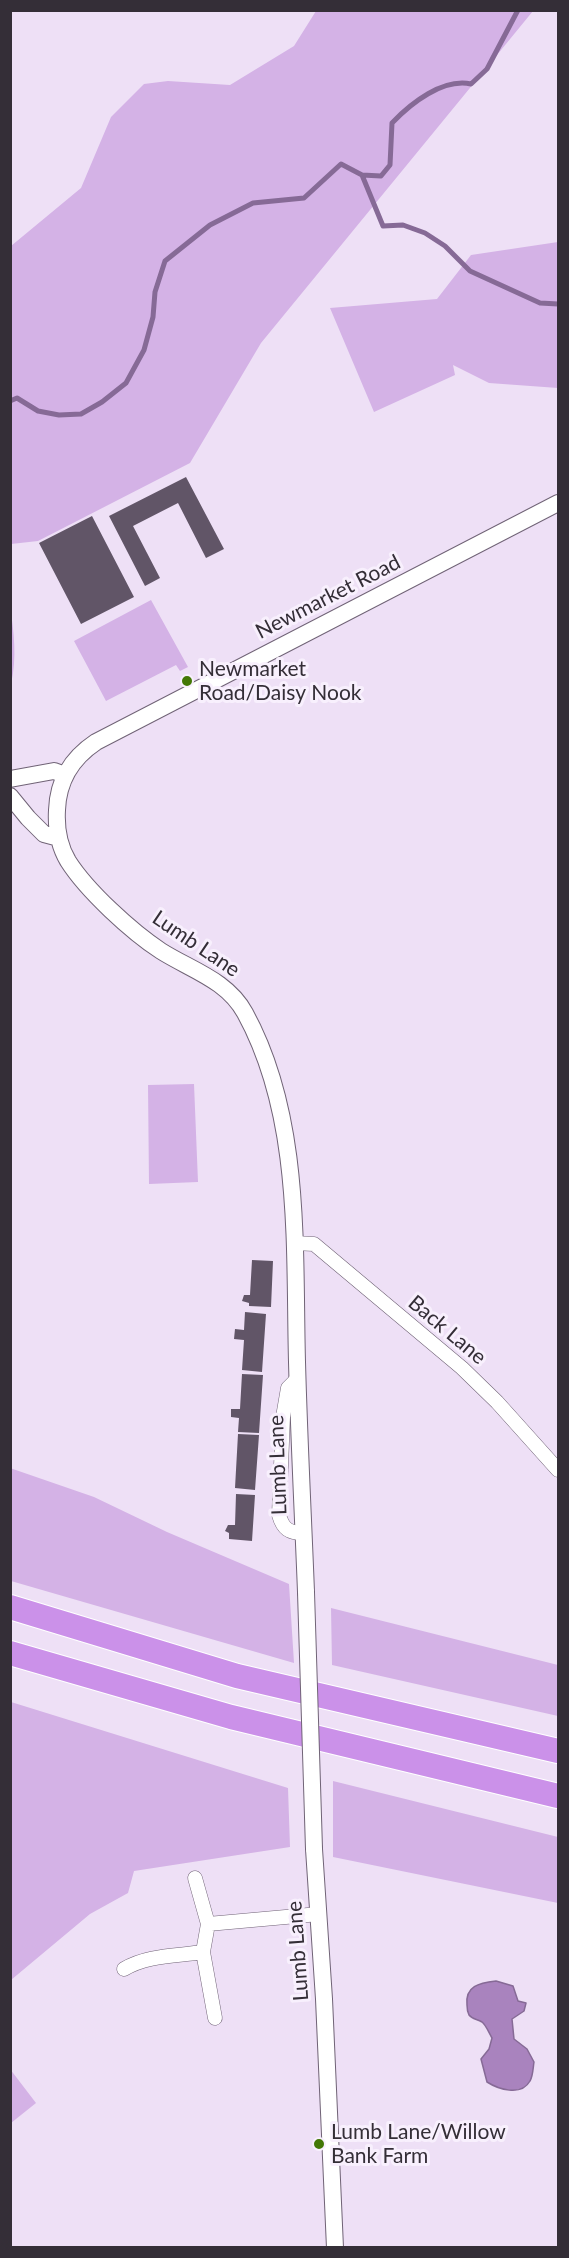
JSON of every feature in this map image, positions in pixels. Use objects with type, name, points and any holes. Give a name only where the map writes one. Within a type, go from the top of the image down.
[{"type":"highway","points":[[10,1607],[237,1676],[558,1751]]},
{"type":"highway","points":[[10,1653],[231,1717],[558,1796]]},
{"type":"street","name":"Newmarket Road","points":[[65,775],[78,757],[96,742],[558,503]]},
{"type":"street","points":[[10,779],[54,771],[65,775]]},
{"type":"street","name":"Lumb Lane","points":[[65,775],[57,805],[56,820],[59,838],[68,861],[120,918],[141,937],[161,951],[217,982],[233,996],[244,1012],[278,1094],[289,1165],[294,1243],[314,1849],[335,2247]]},
{"type":"street","points":[[10,796],[44,834],[59,838]]},
{"type":"street","name":"Back Lane","points":[[294,1243],[314,1244],[462,1368],[497,1402],[558,1470]]},
{"type":"street","points":[[297,1379],[288,1388],[283,1417],[279,1515],[285,1528],[292,1533],[303,1533]]},
{"type":"street","points":[[195,1878],[208,1924],[203,1952],[215,2018]]},
{"type":"street","points":[[208,1924],[319,1914]]},
{"type":"street","points":[[124,1969],[134,1963],[156,1958],[203,1952]]},
{"type":"shaded area","points":[[316,11],[533,11],[261,343],[190,463],[38,541],[11,544],[11,246],[81,188],[111,117],[144,84],[168,81],[230,85],[294,46]]},
{"type":"shaded area","points":[[558,242],[558,388],[489,383],[453,365],[455,375],[374,412],[330,308],[437,299],[471,255]]},
{"type":"shaded area","points":[[151,600],[188,667],[180,671],[176,665],[106,701],[74,641]]},
{"type":"shaded area","points":[[10,606],[14,635],[11,684]]},
{"type":"shaded area","points":[[194,1084],[198,1182],[149,1184],[148,1085]]},
{"type":"shaded area","points":[[10,1468],[94,1497],[167,1532],[289,1584],[294,1663],[11,1581]]},
{"type":"shaded area","points":[[331,1608],[558,1665],[558,1716],[332,1665]]},
{"type":"shaded area","points":[[11,1702],[288,1788],[290,1847],[134,1871],[128,1893],[90,1914],[11,1980]]},
{"type":"shaded area","points":[[333,1781],[558,1837],[558,1903],[333,1857]]},
{"type":"shaded area","points":[[496,1981],[513,1986],[518,2001],[526,2003],[524,2011],[512,2019],[514,2039],[527,2049],[534,2062],[530,2081],[521,2089],[503,2089],[487,2082],[481,2059],[489,2049],[492,2038],[483,2023],[470,2016],[467,2009],[468,1994],[474,1987]]},
{"type":"shaded area","points":[[10,2069],[36,2103],[11,2123],[10,2122]]},
{"type":"building","points":[[186,477],[224,549],[206,558],[178,503],[133,526],[160,578],[145,586],[109,516]]},
{"type":"building","points":[[92,516],[134,597],[81,624],[39,543]]},
{"type":"building","points":[[252,1260],[273,1261],[271,1307],[249,1306],[249,1303],[242,1301],[244,1295],[250,1295]]},
{"type":"building","points":[[245,1312],[266,1314],[262,1372],[242,1370],[244,1340],[234,1339],[235,1329],[244,1330]]},
{"type":"building","points":[[242,1374],[263,1375],[259,1433],[238,1432],[239,1418],[231,1417],[231,1409],[240,1409]]},
{"type":"building","points":[[238,1434],[259,1435],[255,1490],[235,1488]]},
{"type":"building","points":[[236,1494],[255,1495],[252,1541],[229,1539],[229,1533],[225,1531],[228,1525],[235,1525]]},
{"type":"waterway","points":[[10,401],[17,398],[38,411],[59,415],[81,414],[102,402],[126,383],[144,350],[153,317],[155,292],[165,261],[210,225],[253,203],[304,198],[341,164],[362,175],[381,176],[390,165],[392,123],[418,100],[439,88],[460,83],[471,84],[487,69],[518,10]]},
{"type":"waterway","points":[[362,175],[383,226],[403,225],[425,233],[445,246],[470,271],[540,303],[558,304]]},
{"type":"place","name":"Newmarket Road/Daisy Nook","points":[[187,681]]},
{"type":"place","name":"Lumb Lane/Willow Bank Farm","points":[[319,2144]]}]
